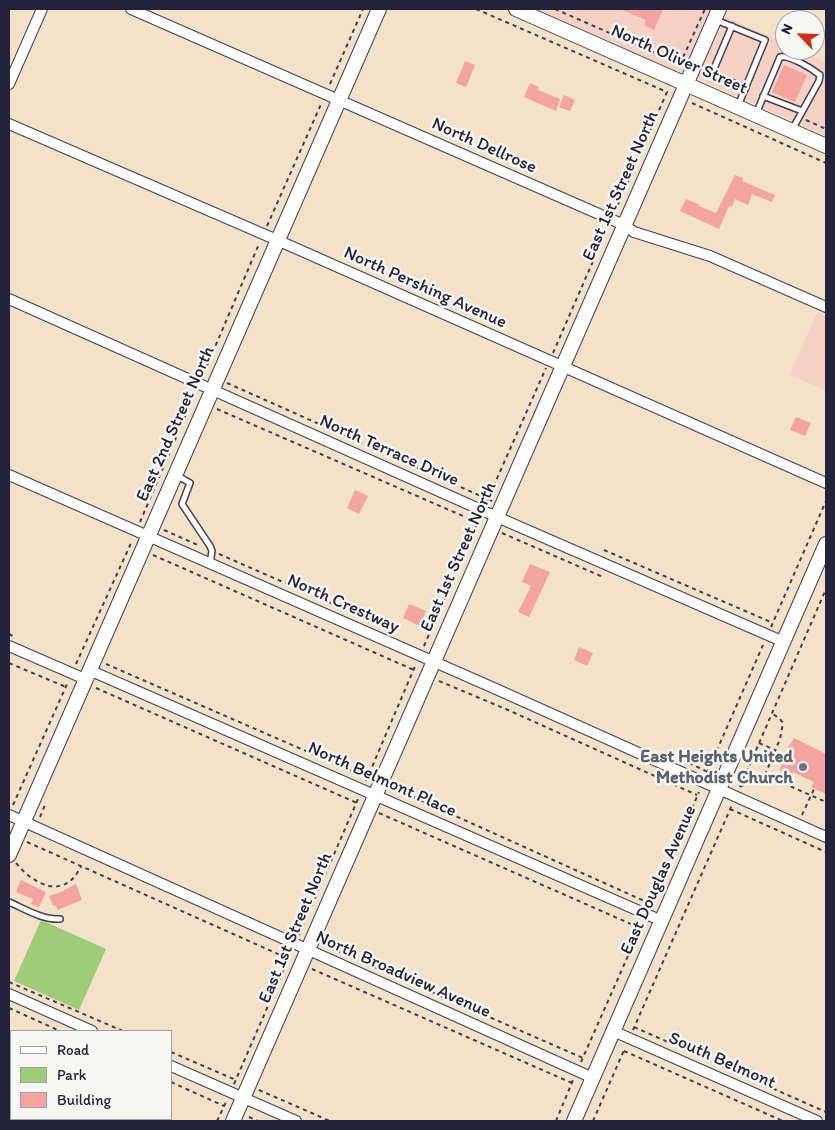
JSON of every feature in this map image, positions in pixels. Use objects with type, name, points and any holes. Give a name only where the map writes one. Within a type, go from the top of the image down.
[{"type":"street","points":[[9,84],[42,9]]},
{"type":"street","name":"North Dellrose","points":[[131,9],[618,222],[634,232],[710,256],[826,306]]},
{"type":"street","name":"East 2nd Street North","points":[[12,858],[23,822],[135,548],[144,528],[175,474],[199,401],[277,240],[332,97],[378,9]]},
{"type":"street","name":"North Oliver Street","points":[[516,9],[826,146]]},
{"type":"street","name":"East 1st Street North","points":[[235,1117],[301,947],[365,799],[434,662],[562,366],[618,222],[686,84],[717,14]]},
{"type":"street","name":"North Pershing Avenue","points":[[9,124],[264,234],[826,483]]},
{"type":"street","name":"North Terrace Drive","points":[[9,299],[208,382],[483,510],[494,523],[784,642]]},
{"type":"street","name":"North Crestway","points":[[9,475],[144,528],[210,564],[719,790],[738,792],[826,837]]},
{"type":"street","name":"East Douglas Avenue","points":[[574,1121],[826,547]]},
{"type":"street","name":"North Belmont Place","points":[[9,646],[82,674],[365,799],[662,921]]},
{"type":"street","name":"North Broadview Avenue","points":[[10,812],[23,822],[593,1078]]},
{"type":"street","points":[[9,994],[90,1030]]},
{"type":"street","name":"South Belmont","points":[[613,1031],[817,1121]]},
{"type":"street","points":[[172,1066],[296,1121]]},
{"type":"lane","points":[[717,14],[732,26],[765,40],[738,107]]},
{"type":"lane","points":[[732,26],[713,72],[714,75],[746,88]]},
{"type":"lane","points":[[755,114],[780,57],[785,56],[820,75],[819,82],[791,130]]},
{"type":"lane","points":[[763,96],[802,111]]},
{"type":"lane","points":[[175,474],[190,483],[182,504],[210,546],[212,551],[210,564]]},
{"type":"lane","points":[[9,902],[44,917],[60,919]]},
{"type":"path","points":[[10,812],[66,687],[82,674],[208,382],[264,234],[332,97],[363,9]]},
{"type":"path","points":[[217,1121],[301,947],[365,799],[414,670],[483,510],[549,360],[618,222],[667,92],[476,9]]},
{"type":"path","points":[[555,9],[680,64],[705,9]]},
{"type":"path","points":[[692,103],[826,163]]},
{"type":"path","points":[[208,382],[494,502]]},
{"type":"path","points":[[199,401],[478,522],[494,523],[602,576]]},
{"type":"path","points":[[556,1121],[826,501]]},
{"type":"path","points":[[144,528],[212,551],[363,617]]},
{"type":"path","points":[[135,548],[508,710],[697,795]]},
{"type":"path","points":[[604,550],[773,623]]},
{"type":"path","points":[[593,1121],[826,589]]},
{"type":"path","points":[[9,634],[17,638]]},
{"type":"path","points":[[9,663],[66,687]]},
{"type":"path","points":[[66,687],[82,674]]},
{"type":"path","points":[[82,674],[95,688],[365,799],[640,928]]},
{"type":"path","points":[[765,775],[780,739],[783,723],[780,718],[772,714]]},
{"type":"path","points":[[760,743],[775,750]]},
{"type":"path","points":[[738,792],[754,778],[765,775],[826,802]]},
{"type":"path","points":[[802,815],[814,789]]},
{"type":"path","points":[[730,810],[826,852]]},
{"type":"path","points":[[12,858],[25,874],[46,886],[56,887],[74,877],[81,866]]},
{"type":"path","points":[[9,982],[121,1030]]},
{"type":"path","points":[[9,1008],[58,1030]]},
{"type":"path","points":[[634,1027],[826,1112]]},
{"type":"path","points":[[624,1051],[783,1121]]},
{"type":"path","points":[[172,1082],[224,1106],[235,1117],[258,1121]]},
{"type":"shaded area","points":[[534,9],[713,9],[688,66],[683,71],[679,71],[672,70]]},
{"type":"shaded area","points":[[726,17],[775,39],[775,60],[822,60],[826,62],[826,136],[699,79],[698,75]]},
{"type":"shaded area","points":[[817,312],[826,316],[826,391],[790,375]]},
{"type":"green space","points":[[41,920],[106,949],[79,1010],[14,981]]},
{"type":"building","points":[[620,9],[663,9],[654,30],[644,25],[646,20]]},
{"type":"building","points":[[465,61],[475,65],[466,87],[456,83]]},
{"type":"building","points":[[784,65],[807,75],[795,102],[772,92]]},
{"type":"building","points":[[530,83],[539,87],[538,90],[560,99],[556,111],[524,97]]},
{"type":"building","points":[[564,95],[575,100],[570,111],[559,107]]},
{"type":"building","points":[[735,175],[743,178],[742,181],[775,195],[772,202],[752,194],[748,205],[735,199],[732,207],[729,206],[719,229],[680,211],[686,199],[716,213]]},
{"type":"building","points":[[796,417],[811,423],[805,436],[790,430]]},
{"type":"building","points":[[355,490],[368,496],[359,514],[347,508]]},
{"type":"building","points":[[530,564],[550,572],[529,617],[518,612],[531,586],[522,582]]},
{"type":"building","points":[[409,604],[426,611],[420,626],[403,618]]},
{"type":"building","points":[[579,647],[593,653],[587,666],[574,660]]},
{"type":"building","name":"East Heights United Methodist Church","points":[[794,738],[826,754],[826,794],[811,787],[814,782],[793,772],[788,779],[779,775],[781,765]]},
{"type":"building","points":[[21,880],[46,892],[39,907],[31,904],[33,899],[16,892]]},
{"type":"building","points":[[76,884],[82,900],[58,910],[55,905],[53,906],[49,896],[64,891]]},
{"type":"place","name":"East Heights United Methodist Church","points":[[803,767]]}]
